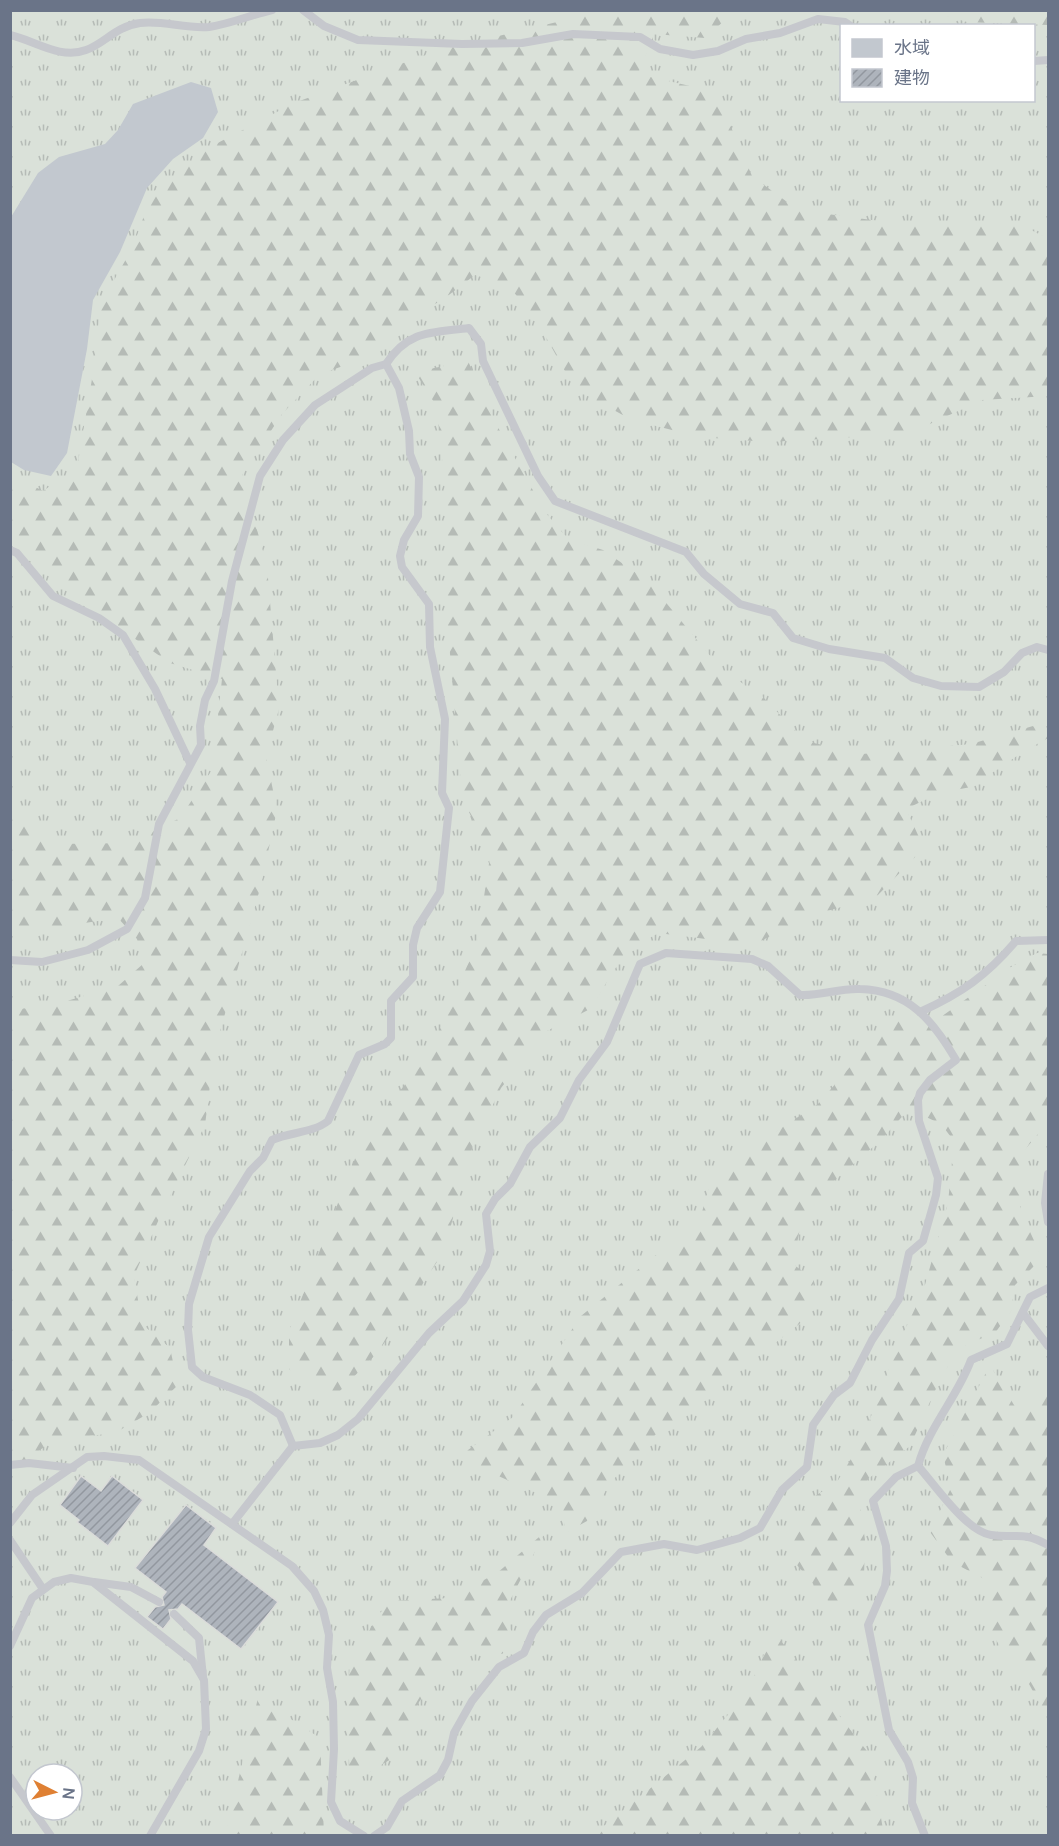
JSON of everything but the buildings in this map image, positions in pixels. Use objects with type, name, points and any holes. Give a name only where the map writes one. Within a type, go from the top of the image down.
[{"type":"lane","points":[[10,35],[34,45],[63,52],[86,50],[107,35],[136,24],[159,21],[193,27],[210,27],[272,10]]},
{"type":"lane","points":[[303,10],[324,26],[358,40],[462,44],[522,43],[573,34],[640,37],[660,49],[693,55],[718,51],[746,39],[780,33],[818,19],[848,24]]},
{"type":"lane","points":[[10,960],[42,962],[88,950],[127,929],[145,898],[159,824],[201,745],[200,726],[214,681],[230,592],[260,476],[283,440],[315,405],[372,368],[386,364],[397,348],[410,338],[469,328],[481,344],[483,361],[538,476],[555,501],[686,552],[704,574],[740,604],[772,613],[793,638],[829,649],[885,658],[913,678],[941,686],[979,687],[1004,672],[1022,653],[1037,647],[1048,650]]},
{"type":"lane","points":[[293,1446],[280,1415],[250,1395],[203,1377],[192,1367],[188,1330],[189,1304],[209,1237],[250,1171],[263,1158],[272,1140],[286,1134],[320,1128],[328,1121],[359,1055],[385,1044],[391,1038],[391,1001],[413,977],[413,945],[417,928],[440,891],[449,808],[442,793],[445,719],[430,647],[429,604],[402,567],[400,556],[404,540],[418,516],[419,477],[410,454],[410,431],[399,388],[386,364]]},
{"type":"lane","points":[[10,550],[17,553],[53,596],[99,618],[123,635],[155,689],[190,763]]},
{"type":"lane","points":[[920,1012],[955,996],[993,967],[1016,941],[1048,940]]},
{"type":"lane","points":[[232,1524],[293,1446],[320,1443],[339,1435],[358,1419],[429,1333],[463,1301],[486,1265],[490,1251],[486,1214],[495,1199],[510,1184],[530,1147],[560,1118],[579,1080],[607,1042],[640,964],[666,953],[752,959],[768,966],[800,995],[816,996],[861,989],[907,1001],[938,1029],[956,1060],[930,1080],[920,1092],[918,1100],[919,1121],[938,1178],[936,1196],[922,1241],[909,1253],[899,1299],[872,1340],[850,1383],[834,1395],[813,1425],[807,1467],[782,1490],[760,1528],[740,1539],[697,1550],[664,1544],[621,1552],[582,1593],[546,1615],[533,1632],[524,1653],[499,1667],[472,1701],[454,1733],[448,1760],[440,1775],[402,1801],[387,1827],[374,1836]]},
{"type":"lane","points":[[1048,1174],[1045,1203],[1048,1222]]},
{"type":"lane","points":[[925,1836],[912,1803],[913,1778],[908,1762],[889,1730],[868,1625],[885,1586],[887,1570],[886,1546],[873,1501],[896,1477],[918,1466],[931,1431],[949,1407],[971,1360],[1007,1344],[1030,1297],[1048,1288]]},
{"type":"lane","points":[[1023,1313],[1048,1346]]},
{"type":"lane","points":[[10,1523],[32,1495],[87,1457],[104,1456],[139,1461],[292,1566],[314,1591],[323,1610],[329,1635],[327,1668],[333,1702],[331,1802],[340,1821],[364,1836]]},
{"type":"lane","points":[[10,1465],[29,1463],[73,1468]]},
{"type":"lane","points":[[918,1466],[965,1521],[989,1535],[1030,1535],[1048,1545]]},
{"type":"lane","points":[[10,1540],[43,1589]]},
{"type":"lane","points":[[10,1646],[32,1598],[54,1582],[71,1578],[131,1587],[159,1602]]},
{"type":"lane","points":[[93,1582],[193,1661],[204,1680]]},
{"type":"lane","points":[[150,1836],[199,1751],[206,1729],[200,1638],[174,1614]]},
{"type":"lane","points":[[10,1777],[51,1836]]},
{"type":"green space","points":[[11,11],[1048,11],[1048,1835],[11,1835]]},
{"type":"green space","points":[[569,11],[735,11],[705,38],[654,34],[638,74],[716,92],[752,176],[798,210],[879,221],[1020,224],[1048,239],[1048,396],[982,400],[908,434],[769,442],[700,437],[632,420],[575,389],[538,323],[509,286],[475,275],[441,301],[407,317],[375,355],[320,374],[282,414],[242,475],[267,566],[279,709],[266,756],[277,810],[261,885],[214,1053],[205,1125],[163,1210],[134,1276],[142,1324],[170,1348],[178,1385],[149,1413],[115,1433],[54,1440],[23,1462],[11,1477],[11,1010],[53,1005],[118,986],[143,964],[137,939],[118,918],[11,934],[11,814],[54,844],[130,843],[180,818],[212,770],[222,679],[170,663],[128,634],[43,564],[11,533],[11,474],[43,491],[77,468],[93,373],[101,303],[133,247],[152,193],[210,147],[294,103],[436,51],[557,22]]},
{"type":"green space","points":[[930,11],[1048,11],[1048,25],[967,22]]},
{"type":"green space","points":[[468,361],[495,422],[545,512],[568,539],[603,550],[648,581],[721,669],[763,697],[805,741],[862,754],[971,744],[1033,726],[1048,733],[1048,738],[971,787],[939,793],[906,809],[924,848],[876,897],[803,918],[754,945],[658,933],[625,953],[590,1009],[545,1032],[501,1088],[472,1148],[444,1251],[379,1351],[333,1398],[289,1369],[289,1331],[356,1156],[384,1110],[428,1057],[477,943],[490,857],[462,797],[446,606],[448,521],[437,407],[415,372]]},
{"type":"green space","points":[[1037,953],[1048,954],[1048,1122],[1023,1152],[1020,1210],[1042,1258],[1015,1285],[1011,1311],[995,1333],[967,1344],[944,1371],[910,1446],[868,1479],[859,1497],[865,1540],[864,1576],[854,1598],[834,1608],[797,1565],[789,1538],[809,1500],[837,1482],[857,1449],[898,1344],[923,1292],[948,1203],[954,1141],[941,1124],[909,1109],[881,1140],[834,1181],[800,1228],[793,1264],[814,1280],[803,1321],[658,1432],[611,1482],[587,1521],[567,1532],[558,1503],[461,1459],[468,1450],[513,1417],[581,1316],[700,1219],[710,1184],[755,1145],[818,1104],[881,1031],[902,1015],[938,1019],[1011,967]]},
{"type":"green space","points":[[990,1365],[1017,1410],[1048,1382],[1048,1719],[1029,1684],[1004,1653],[987,1625],[990,1582],[952,1562],[930,1532],[951,1488],[943,1455]]},
{"type":"green space","points":[[545,1532],[503,1614],[516,1641],[502,1654],[486,1647],[453,1653],[419,1702],[391,1759],[350,1784],[347,1707],[350,1661],[388,1601],[450,1598],[497,1573]]},
{"type":"green space","points":[[774,1632],[870,1755],[884,1835],[593,1835],[701,1747],[747,1692]]},
{"type":"green space","points":[[258,1698],[320,1738],[324,1835],[225,1835]]},
{"type":"water","points":[[191,82],[211,88],[218,112],[203,138],[173,159],[147,188],[120,252],[93,300],[87,349],[67,453],[51,476],[24,470],[11,462],[11,217],[38,173],[59,157],[105,144],[118,130],[133,104]]}]
